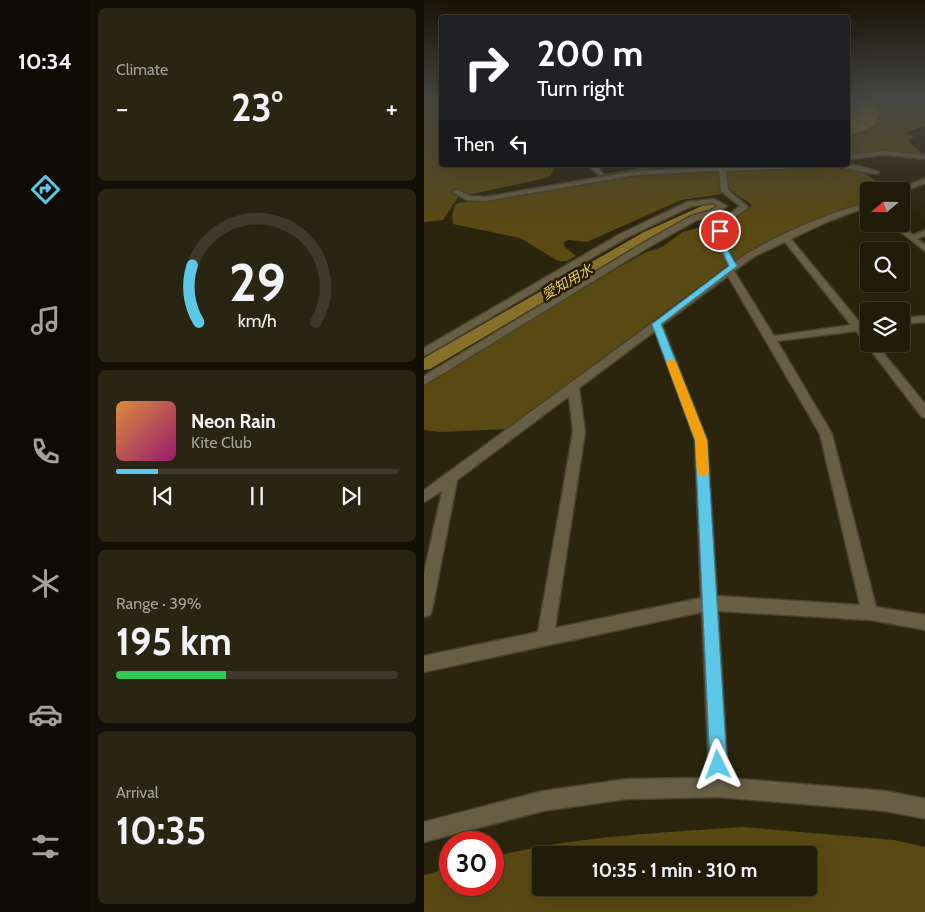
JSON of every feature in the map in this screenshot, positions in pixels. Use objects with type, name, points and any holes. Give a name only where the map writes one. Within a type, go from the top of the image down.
[{"type":"street","points":[[850,157],[886,153],[922,155],[925,157]]},
{"type":"street","points":[[594,167],[600,174]]},
{"type":"street","points":[[640,167],[483,196],[457,192],[470,198],[485,199],[617,175],[664,170],[755,167]]},
{"type":"street","points":[[849,167],[876,172]]},
{"type":"street","points":[[672,232],[728,218],[744,207],[725,191],[722,168]]},
{"type":"street","points":[[910,186],[925,180]]},
{"type":"street","points":[[424,352],[624,236],[658,219],[690,204],[714,201],[723,206],[712,213],[694,218],[646,246],[424,381]]},
{"type":"street","points":[[424,497],[752,254],[860,208]]},
{"type":"street","points":[[728,218],[720,235],[731,268],[826,434],[870,613]]},
{"type":"street","points":[[905,232],[925,250]]},
{"type":"street","points":[[912,238],[925,232]]},
{"type":"street","points":[[786,238],[860,322]]},
{"type":"street","points":[[910,320],[925,319]]},
{"type":"street","points":[[657,324],[701,440],[711,603],[719,787]]},
{"type":"street","points":[[772,339],[860,328]]},
{"type":"street","points":[[877,352],[925,414]]},
{"type":"street","points":[[545,638],[579,432],[573,386]]},
{"type":"street","points":[[424,610],[451,477]]},
{"type":"street","points":[[424,664],[711,603],[870,613],[925,623]]},
{"type":"street","points":[[424,832],[552,800],[627,789],[719,787],[886,801],[925,809]]},
{"type":"shaded area","points":[[424,138],[439,138],[439,167],[555,167],[550,177],[458,197],[443,220],[424,222]]},
{"type":"shaded area","points":[[850,138],[913,138],[909,139],[909,142],[920,153],[884,152],[850,155]]},
{"type":"shaded area","points":[[646,167],[687,167],[646,169],[603,174]]},
{"type":"shaded area","points":[[845,168],[859,171],[876,182],[860,182],[860,204],[770,242],[734,262],[727,248],[724,230],[752,205],[729,189],[726,171]]},
{"type":"shaded area","points":[[719,171],[723,194],[681,200],[587,242],[568,240],[564,242],[564,246],[576,256],[567,261],[558,261],[520,238],[453,224],[452,215],[455,205],[459,203],[638,174]]},
{"type":"shaded area","points":[[724,221],[720,227],[718,238],[720,247],[729,265],[506,429],[441,432],[424,430],[424,385],[604,276],[646,252],[662,247],[682,232]]},
{"type":"shaded area","points":[[743,827],[894,840],[925,847],[925,912],[424,912],[424,875],[439,871],[439,896],[504,896],[504,855],[532,848],[532,896],[817,896],[817,846],[545,846],[649,834]]},
{"type":"waterway","name":"愛知用水","points":[[424,365],[648,235],[713,204]]},
{"type":"slow traffic","points":[[671,362],[701,440],[703,473]]},
{"type":"route","points":[[718,765],[701,440],[657,324],[733,266],[725,252],[720,231]]}]
